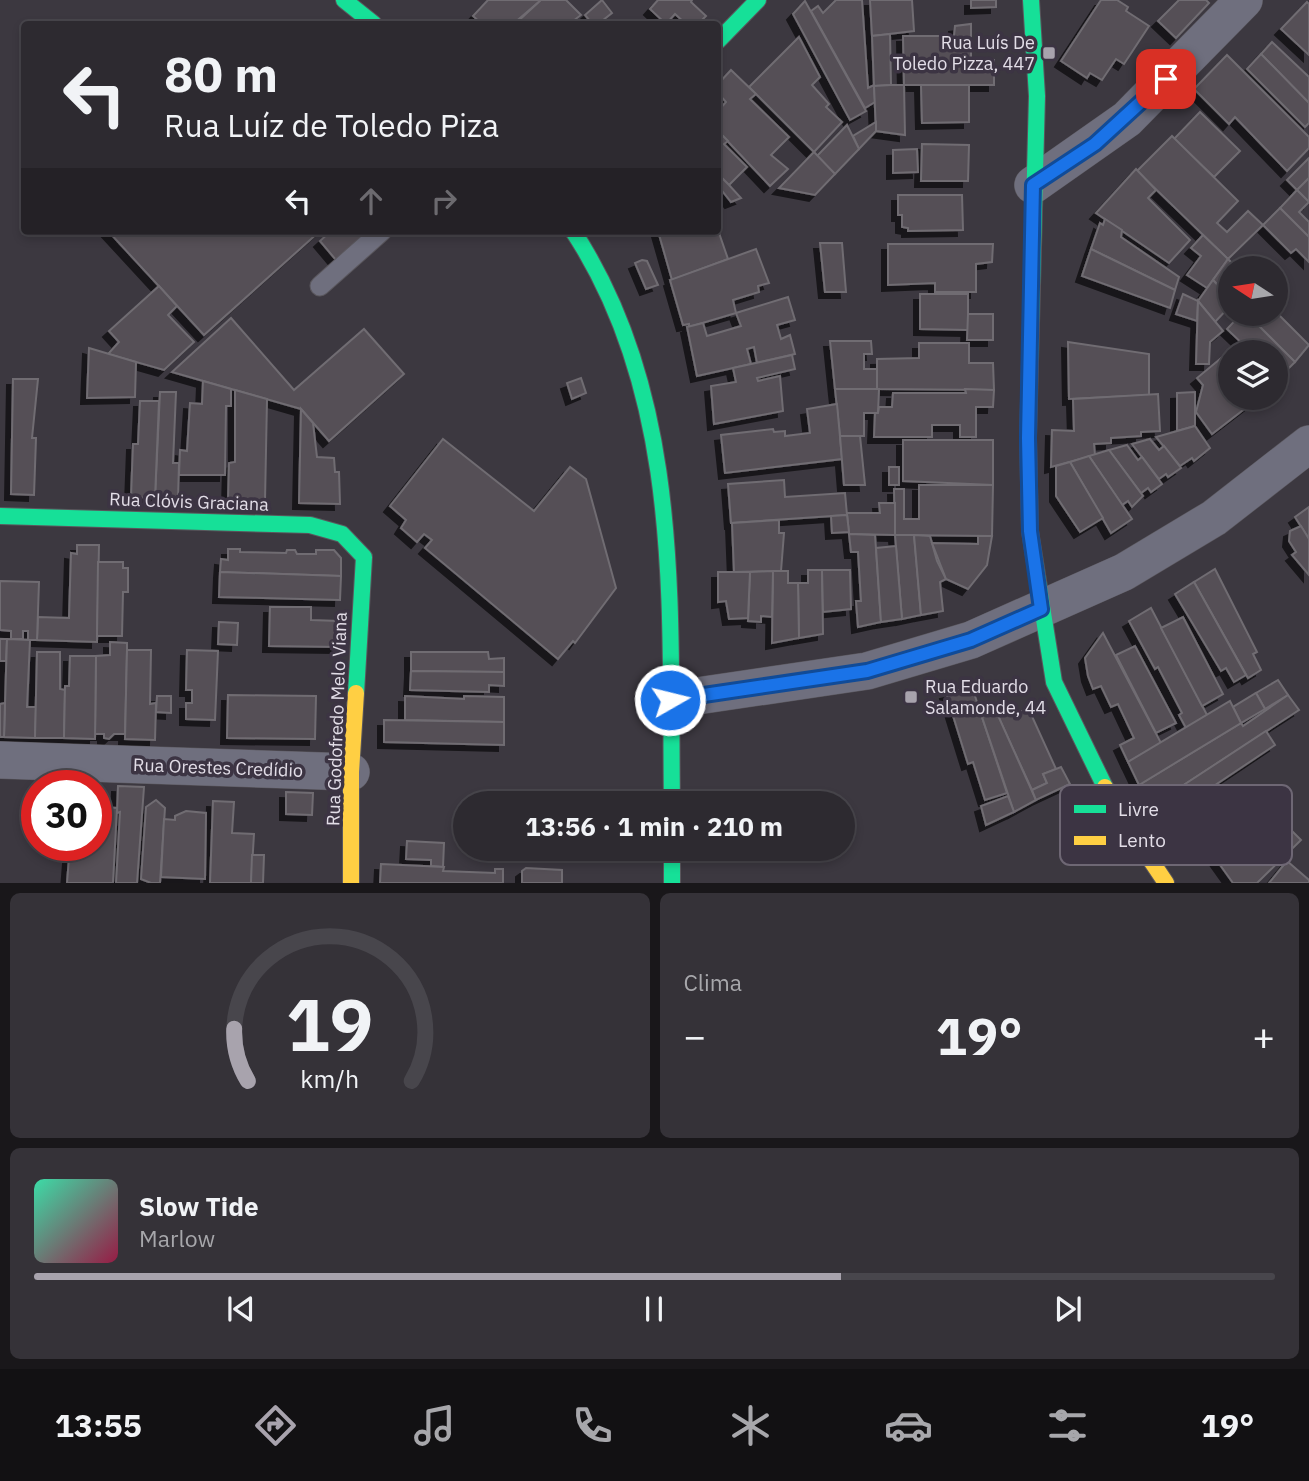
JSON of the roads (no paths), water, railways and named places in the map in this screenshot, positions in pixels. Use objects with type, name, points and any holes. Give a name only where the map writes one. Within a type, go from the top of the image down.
[{"type":"street","points":[[344,0],[370,21]]},
{"type":"street","points":[[721,38],[758,0]]},
{"type":"street","points":[[1031,0],[1037,96],[1028,451],[1030,531],[1054,682],[1104,785]]},
{"type":"street","points":[[1033,185],[1127,118],[1244,0]]},
{"type":"street","points":[[575,235],[608,292],[627,342],[650,424],[665,516],[670,572],[672,791]]},
{"type":"street","points":[[670,700],[867,671],[971,640],[1124,572],[1214,518],[1309,444]]},
{"type":"street","name":"Rua Clóvis Graciana","points":[[0,516],[310,524],[345,534],[357,544],[364,557]]},
{"type":"street","name":"Rua Godofredo Melo Viana","points":[[351,883],[351,772],[364,557]]},
{"type":"street","name":"Rua Orestes Credídio","points":[[0,760],[351,772]]},
{"type":"street","points":[[672,861],[672,883]]},
{"type":"street","points":[[1154,865],[1166,883]]},
{"type":"lane","points":[[320,286],[377,235]]},
{"type":"place","name":"Rua Luís De Toledo Pizza, 447","points":[[1049,53]]},
{"type":"place","name":"Rua Eduardo Salamonde, 44","points":[[911,697]]}]
